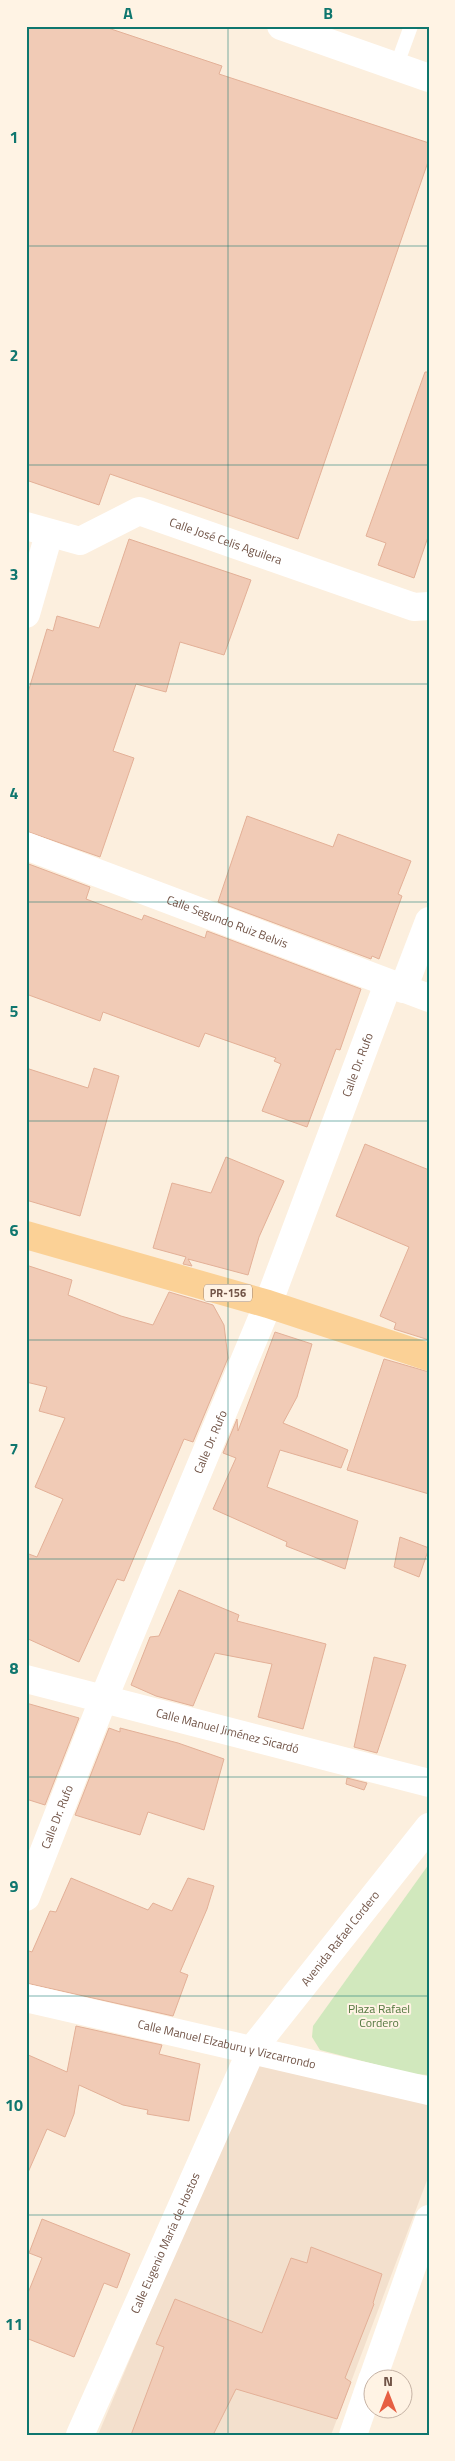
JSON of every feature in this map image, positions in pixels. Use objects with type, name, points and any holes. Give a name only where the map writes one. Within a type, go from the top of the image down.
[{"type":"main road","name":"PR-156","points":[[26,1235],[268,1304],[429,1357]]},
{"type":"street","points":[[281,26],[429,78]]},
{"type":"street","name":"Calle José Celis Aguilera","points":[[38,530],[80,541],[139,511],[414,607],[429,606]]},
{"type":"street","points":[[26,614],[38,530]]},
{"type":"street","name":"Calle Segundo Ruiz Belvis","points":[[26,846],[429,998]]},
{"type":"street","name":"Calle Dr. Rufo","points":[[26,1897],[103,1700],[268,1304],[396,986],[429,921]]},
{"type":"street","name":"Calle Manuel Jiménez Sicardó","points":[[26,1679],[429,1783]]},
{"type":"street","name":"Avenida Rafael Cordero","points":[[251,2051],[429,1827]]},
{"type":"street","name":"Calle Manuel Elzaburu y Vizcarrondo","points":[[26,1998],[251,2051],[429,2090]]},
{"type":"street","name":"Calle Eugenio María de Hostos","points":[[80,2435],[251,2051]]},
{"type":"street","points":[[377,2368],[429,2219]]},
{"type":"street","points":[[353,2435],[362,2410]]},
{"type":"lane","points":[[396,67],[411,26]]},
{"type":"shaded area","points":[[260,2050],[429,2087],[429,2175],[331,2435],[98,2435]]},
{"type":"green space","name":"Plaza Rafael Cordero","points":[[429,1864],[429,2075],[412,2074],[320,2050],[312,2037],[313,2026]]},
{"type":"building","points":[[26,26],[102,26],[222,66],[219,74],[429,143],[429,159],[298,539],[110,474],[99,505],[26,480]]},
{"type":"building","points":[[425,372],[429,372],[429,534],[414,578],[378,565],[386,543],[366,536]]},
{"type":"building","points":[[129,539],[251,580],[224,655],[180,642],[166,692],[136,684],[113,751],[134,758],[100,857],[26,831],[26,699],[47,629],[53,631],[57,616],[99,628]]},
{"type":"building","points":[[247,816],[333,847],[338,834],[411,861],[398,894],[402,896],[379,959],[372,956],[371,959],[218,902]]},
{"type":"building","points":[[26,863],[90,887],[86,899],[142,920],[144,915],[205,938],[207,931],[361,989],[340,1050],[336,1049],[307,1127],[262,1111],[281,1064],[274,1061],[276,1058],[205,1033],[199,1047],[103,1012],[100,1021],[26,994]]},
{"type":"building","points":[[26,1068],[88,1088],[94,1068],[119,1076],[80,1216],[26,1200]]},
{"type":"building","points":[[365,1144],[429,1170],[429,1340],[394,1329],[396,1323],[380,1316],[409,1247],[336,1216]]},
{"type":"building","points":[[226,1157],[284,1181],[259,1237],[248,1275],[188,1259],[192,1266],[183,1264],[186,1257],[153,1248],[172,1183],[211,1193]]},
{"type":"building","points":[[26,1265],[72,1280],[68,1295],[121,1316],[153,1325],[169,1292],[213,1305],[224,1325],[228,1358],[193,1442],[184,1439],[124,1581],[117,1579],[79,1662],[26,1638],[26,1553],[37,1557],[63,1499],[35,1487],[65,1418],[39,1411],[47,1387],[26,1382]]},
{"type":"building","points":[[275,1332],[312,1344],[297,1397],[283,1423],[348,1450],[341,1468],[280,1450],[267,1487],[358,1521],[345,1569],[286,1546],[287,1542],[213,1509],[236,1458],[223,1453],[237,1419],[238,1431]]},
{"type":"building","points":[[384,1359],[429,1372],[429,1494],[347,1470]]},
{"type":"building","points":[[400,1537],[429,1548],[419,1577],[394,1567]]},
{"type":"building","points":[[179,1590],[239,1615],[237,1621],[326,1644],[303,1729],[258,1717],[272,1664],[215,1653],[193,1706],[156,1696],[131,1685],[150,1637],[159,1636]]},
{"type":"building","points":[[374,1657],[406,1665],[377,1753],[354,1747]]},
{"type":"building","points":[[26,1703],[79,1718],[45,1805],[26,1799]]},
{"type":"building","points":[[109,1728],[120,1732],[120,1728],[178,1743],[224,1759],[204,1830],[148,1812],[140,1835],[75,1815]]},
{"type":"building","points":[[347,1778],[367,1783],[364,1790],[346,1784]]},
{"type":"building","points":[[71,1878],[148,1910],[153,1903],[172,1911],[188,1878],[214,1886],[207,1909],[180,1972],[188,1975],[173,2016],[26,1983],[26,1950],[32,1952],[50,1911],[56,1912]]},
{"type":"building","points":[[76,2026],[162,2045],[159,2054],[200,2064],[189,2121],[147,2114],[148,2110],[123,2105],[79,2085],[74,2114],[65,2137],[47,2129],[26,2177],[26,2054],[67,2072]]},
{"type":"building","points":[[42,2219],[130,2254],[117,2288],[104,2283],[74,2357],[26,2338],[26,2298],[42,2258],[29,2253]]},
{"type":"building","points":[[311,2247],[382,2274],[374,2304],[345,2378],[351,2382],[337,2419],[236,2389],[213,2435],[131,2435],[164,2347],[156,2344],[175,2299],[262,2333],[291,2258],[307,2263]]}]
